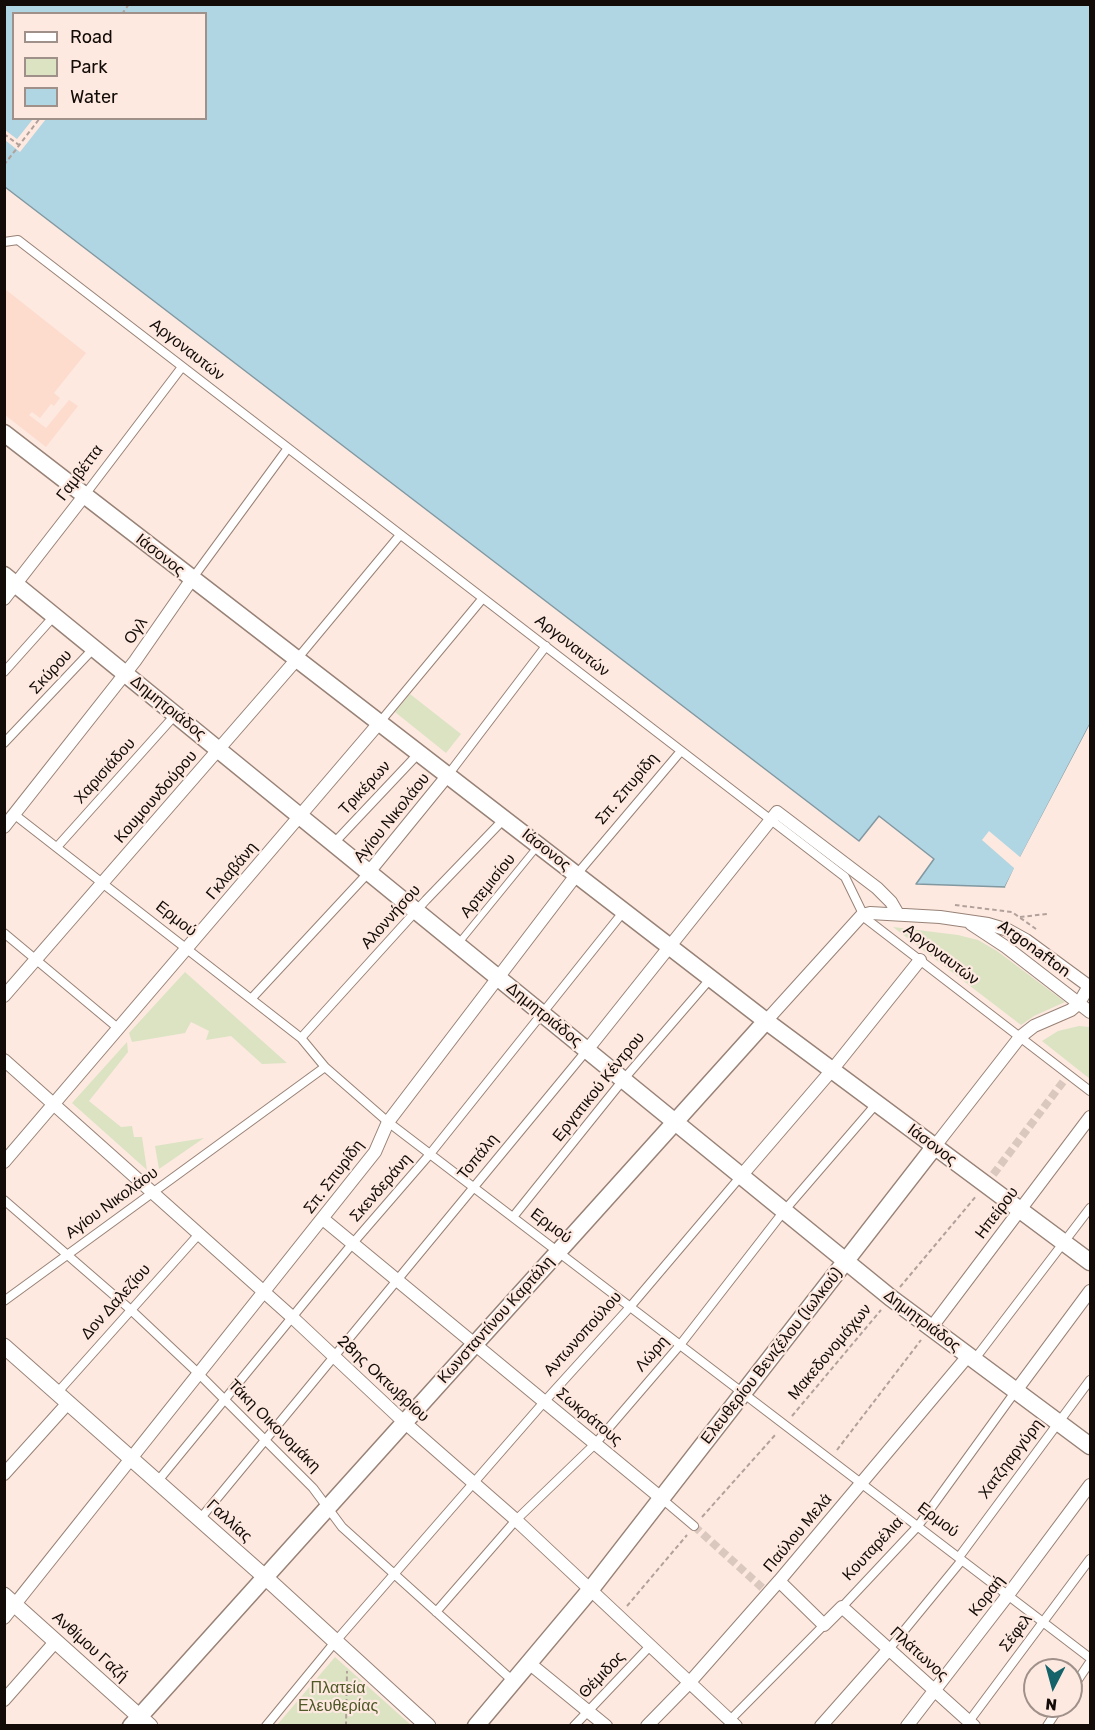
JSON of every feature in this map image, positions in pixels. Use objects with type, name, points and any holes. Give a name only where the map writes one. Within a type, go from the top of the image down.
[{"type":"main road","name":"Ιάσονος","points":[[4,433],[766,1021],[1090,1262]]},
{"type":"main road","name":"Δημητριάδος","points":[[10,579],[891,1298],[1090,1446]]},
{"type":"main road","name":"Κωνσταντίνου Καρτάλη","points":[[140,1722],[265,1577],[766,1021]]},
{"type":"main road","name":"Ελευθερίου Βενιζέλου (Ιωλκού)","points":[[476,1725],[591,1589],[934,1146]]},
{"type":"street","name":"Αργοναυτών","points":[[4,242],[18,240],[681,751],[877,888],[891,902],[898,914]]},
{"type":"street","name":"Γαμβέττα","points":[[4,599],[10,579],[84,496],[182,367]]},
{"type":"street","name":"Ογλ","points":[[4,827],[125,673],[288,448]]},
{"type":"street","name":"Κουμουνδούρου","points":[[4,996],[297,659],[400,535]]},
{"type":"street","name":"Γκλαβάνη","points":[[4,1162],[380,723],[483,598]]},
{"type":"street","points":[[4,672],[55,615]]},
{"type":"street","name":"Αγίου Νικολάου","points":[[251,999],[369,872],[448,775],[546,646]]},
{"type":"street","name":"Σκύρου","points":[[4,743],[94,648]]},
{"type":"street","name":"Χαρισιάδου","points":[[57,848],[176,714]]},
{"type":"street","name":"Σπ. Σπυρίδη","points":[[4,1618],[10,1600],[131,1460],[265,1293],[375,1152],[388,1122],[497,977],[577,874],[681,751]]},
{"type":"street","name":"Τρικέρων","points":[[334,843],[419,753]]},
{"type":"street","name":"Ερμού","points":[[4,806],[301,1038],[325,1067],[388,1122],[960,1558],[1090,1660]]},
{"type":"street","name":"Αργοναυτών","points":[[773,816],[845,877],[862,915],[1090,1090]]},
{"type":"street","name":"Τοπάλη","points":[[200,1519],[671,947],[773,816]]},
{"type":"street","name":"Αλοννήσου","points":[[301,1038],[416,911],[505,818]]},
{"type":"street","name":"Σκενδεράνη","points":[[158,1482],[353,1243],[430,1154],[625,911]]},
{"type":"street","points":[[862,915],[898,914],[940,917],[988,924],[1016,934],[1090,986],[1079,1003]]},
{"type":"street","name":"Κωνσταντίνου Καρτάλη","points":[[766,1021],[862,915]]},
{"type":"street","name":"Argonafton","points":[[969,923],[1005,947],[1090,1012]]},
{"type":"street","points":[[4,933],[119,1029]]},
{"type":"street","name":"Αντωνοπούλου","points":[[266,1725],[474,1482],[630,1307],[832,1070],[920,960]]},
{"type":"street","name":"Εργατικού Κέντρου","points":[[513,1218],[623,1080],[711,978]]},
{"type":"street","name":"Ελευθερίου Βενιζέλου (Ιωλκού)","points":[[934,1146],[1020,1037],[1034,1026],[1067,1013],[1079,1003]]},
{"type":"street","name":"28ης Οκτωβρίου","points":[[4,1060],[292,1317],[404,1422],[516,1520],[690,1682],[730,1724]]},
{"type":"street","name":"Αγίου Νικολάου","points":[[4,1301],[325,1067]]},
{"type":"street","name":"Λώρη","points":[[436,1612],[516,1520],[595,1444],[680,1345],[784,1211],[877,1103]]},
{"type":"street","name":"Ηπείρου","points":[[931,1328],[1090,1117]]},
{"type":"street","name":"Τάκη Οικονομάκη","points":[[4,1200],[131,1310],[199,1374],[313,1488],[342,1527],[513,1681]]},
{"type":"street","name":"Παύλου Μελά","points":[[647,1725],[690,1682],[971,1359],[1090,1208]]},
{"type":"street","name":"Σωκράτους","points":[[323,1219],[694,1526]]},
{"type":"street","name":"Δον Δαλεζίου","points":[[4,1474],[131,1310],[199,1234]]},
{"type":"street","name":"Κουταρέλια","points":[[730,1724],[918,1526],[1090,1291]]},
{"type":"street","name":"Γαλλίας","points":[[4,1346],[428,1725]]},
{"type":"street","name":"Χατζηαργύρη","points":[[821,1725],[889,1649],[960,1558],[1090,1380]]},
{"type":"street","name":"Κοραή","points":[[907,1725],[1090,1485]]},
{"type":"street","name":"Σέφελ","points":[[970,1724],[1090,1559]]},
{"type":"street","points":[[779,1581],[824,1625]]},
{"type":"street","name":"Ανθίμου Γαζή","points":[[10,1600],[57,1641],[140,1722]]},
{"type":"street","name":"Πλάτωνος","points":[[842,1606],[970,1724]]},
{"type":"street","points":[[4,1700],[57,1641]]},
{"type":"street","name":"Θέμιδος","points":[[574,1725],[651,1645]]},
{"type":"street","points":[[529,1663],[606,1725]]},
{"type":"lane","name":"Αρτεμισίου","points":[[457,944],[539,845]]},
{"type":"path","points":[[4,165],[38,120]]},
{"type":"path","points":[[4,134],[19,145]]},
{"type":"path","points":[[951,904],[1003,909],[1020,917],[1047,914]]},
{"type":"path","name":"Μακεδονομάχων","points":[[785,1425],[986,1184]]},
{"type":"path","points":[[830,1459],[931,1328]]},
{"type":"path","points":[[346,1725],[348,1653]]},
{"type":"shaded area","points":[[5,289],[86,353],[54,393],[60,398],[54,406],[51,404],[40,418],[32,412],[29,415],[46,428],[69,400],[78,406],[46,447],[5,415]]},
{"type":"green space","points":[[410,694],[461,734],[446,753],[395,712]]},
{"type":"green space","points":[[893,927],[958,935],[978,940],[997,951],[1065,1002],[1034,1016],[1021,1025]]},
{"type":"green space","points":[[185,972],[287,1063],[262,1064],[231,1036],[206,1040],[209,1031],[191,1022],[185,1033],[132,1042],[129,1033]]},
{"type":"green space","points":[[1079,1026],[1090,1027],[1090,1079],[1042,1041],[1058,1031]]},
{"type":"green space","points":[[127,1042],[128,1052],[89,1101],[121,1127],[132,1126],[134,1137],[142,1137],[147,1170],[72,1103]]},
{"type":"green space","points":[[204,1138],[159,1169],[155,1146]]},
{"type":"green space","name":"Πλατεία Ελευθερίας","points":[[335,1657],[411,1725],[277,1725]]},
{"type":"water","points":[[4,5],[1090,5],[1090,724],[1005,887],[916,884],[934,859],[879,816],[859,841],[5,187]]},
{"type":"pier","points":[[32,120],[45,120],[20,152],[5,140],[5,130],[17,139]]},
{"type":"pier","points":[[1090,724],[1090,730],[1007,889],[1005,887],[1014,868],[982,840],[989,831],[1020,857]]},
{"type":"tunnel","points":[[986,1184],[1069,1074]]},
{"type":"tunnel","points":[[694,1526],[768,1593]]}]
